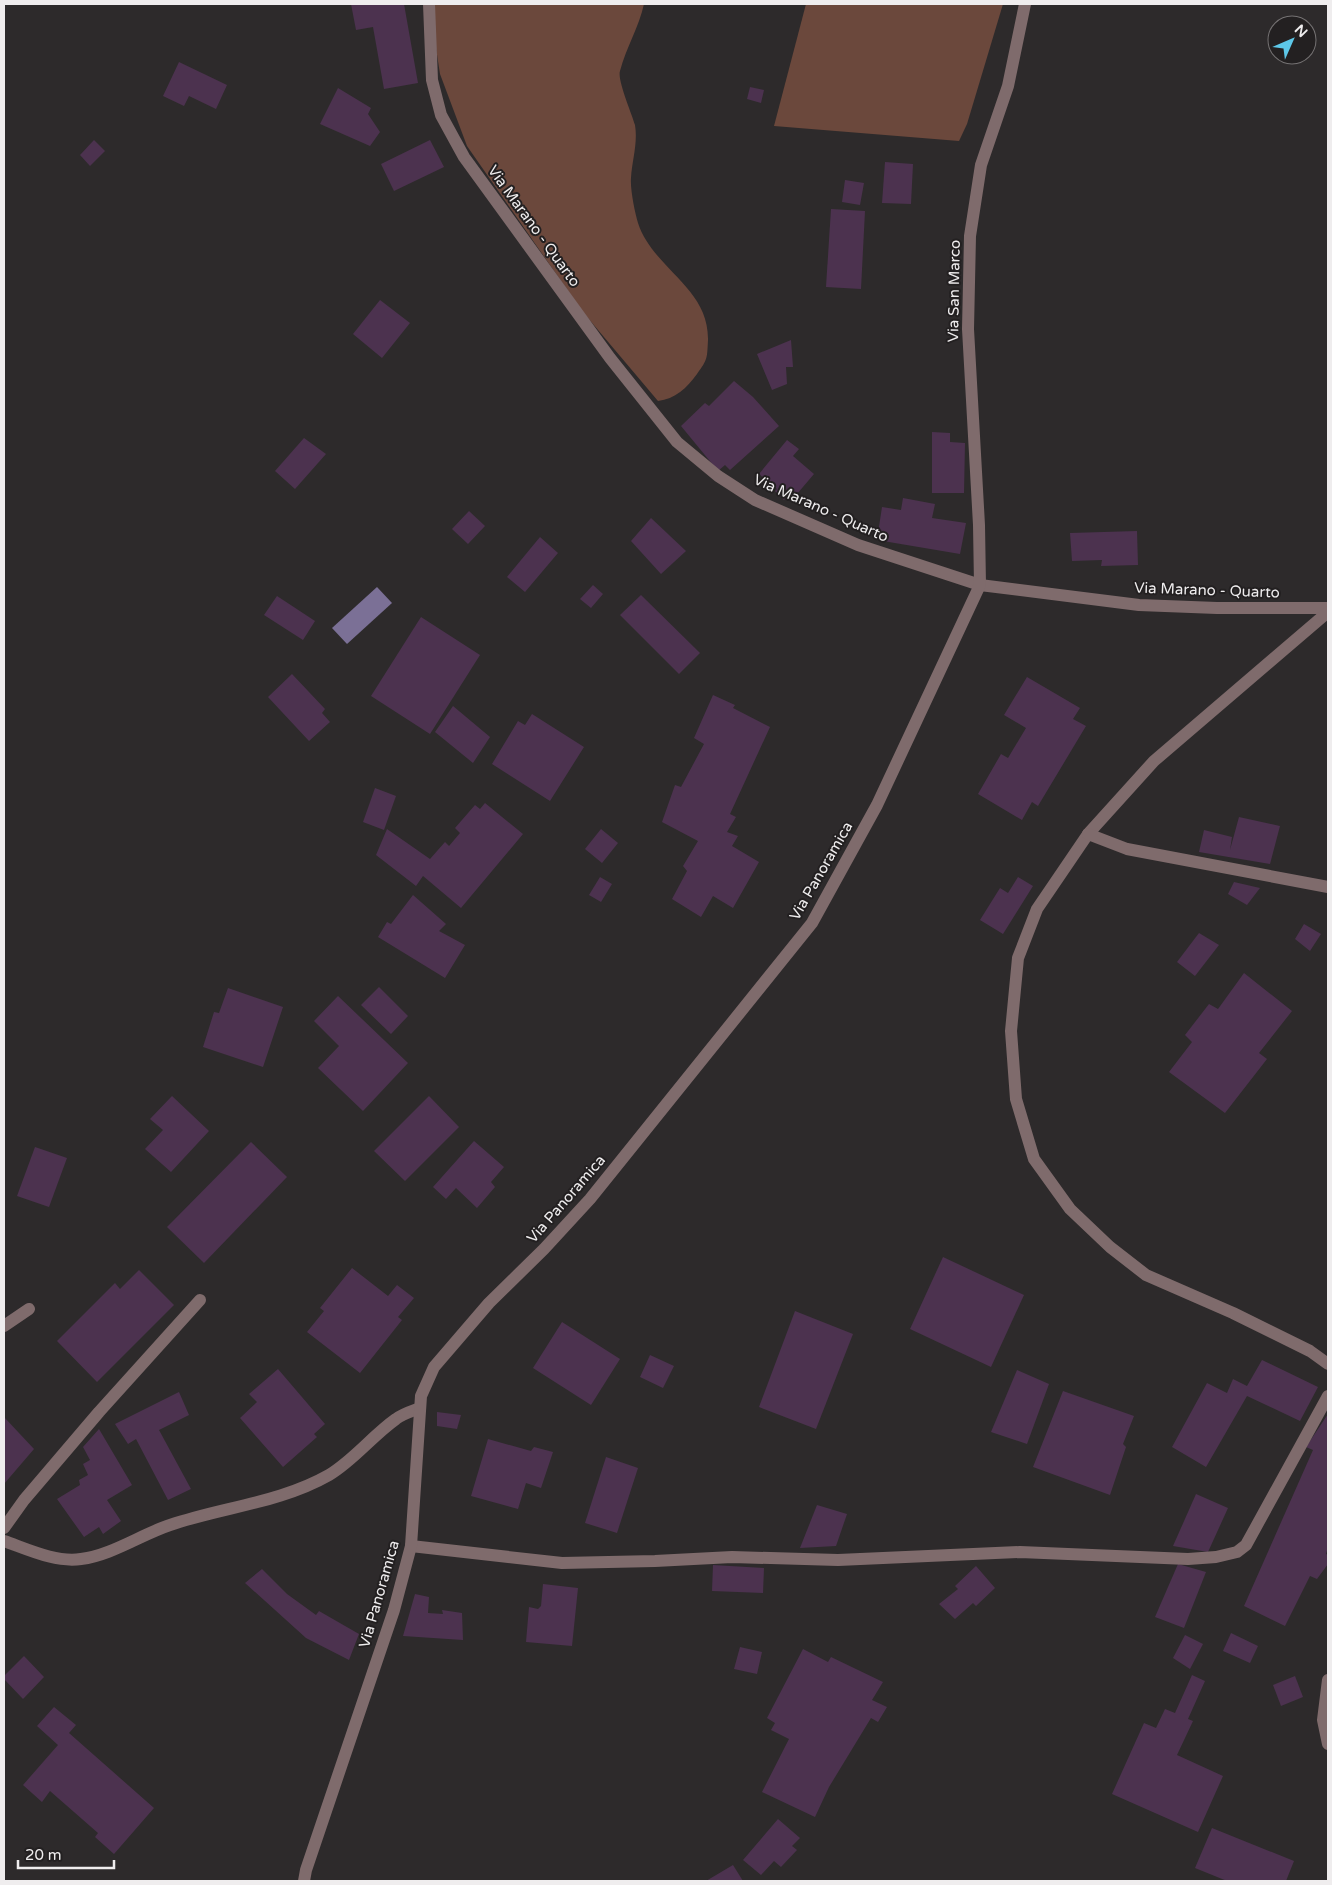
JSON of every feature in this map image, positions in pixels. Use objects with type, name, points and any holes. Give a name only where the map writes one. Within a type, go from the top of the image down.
[{"type":"street","name":"Via Marano - Quarto","points":[[429,4],[432,80],[441,115],[464,157],[610,358],[677,442],[718,476],[755,500],[858,545],[980,585],[1139,605],[1217,608],[1328,608]]},
{"type":"street","name":"Via San Marco","points":[[980,585],[980,525],[968,329],[970,236],[981,165],[1008,86],[1025,4]]},
{"type":"street","name":"Via Panoramica","points":[[304,1881],[306,1870],[394,1610],[411,1546],[421,1396],[434,1367],[489,1303],[544,1250],[590,1199],[812,923],[877,805],[980,585]]},
{"type":"street","points":[[1328,612],[1154,761],[1088,834],[1037,909],[1018,958],[1011,1031],[1016,1098],[1034,1159],[1070,1209],[1110,1247],[1146,1275],[1250,1321],[1310,1351],[1328,1364]]},
{"type":"street","points":[[1088,834],[1127,849],[1328,887]]},
{"type":"street","points":[[4,1528],[24,1500],[98,1412],[200,1300]]},
{"type":"street","points":[[4,1326],[29,1309]]},
{"type":"street","points":[[411,1546],[562,1563],[732,1557],[838,1560],[1020,1552],[1188,1559],[1216,1557],[1236,1552],[1246,1545],[1328,1396]]},
{"type":"street","points":[[4,1541],[53,1557],[79,1560],[96,1556],[170,1525],[272,1499],[315,1482],[351,1459],[397,1417],[420,1408]]},
{"type":"street","points":[[1328,1680],[1323,1720],[1328,1744]]},
{"type":"shaded area","points":[[433,4],[644,4],[620,71],[623,89],[636,132],[631,183],[634,207],[645,239],[700,306],[706,322],[708,340],[707,355],[703,365],[689,384],[680,392],[670,398],[658,401],[582,311],[467,146],[440,74],[431,16]]},
{"type":"shaded area","points":[[806,4],[1003,4],[967,124],[959,141],[774,126]]},
{"type":"shaded area","points":[[377,587],[392,603],[347,644],[332,628]]},
{"type":"building","points":[[351,4],[404,4],[418,83],[384,89],[373,27],[356,30]]},
{"type":"building","points":[[179,62],[227,85],[216,109],[189,96],[184,106],[163,96]]},
{"type":"building","points":[[750,87],[764,90],[761,103],[747,99]]},
{"type":"building","points":[[338,88],[371,108],[368,114],[380,132],[370,146],[320,124]]},
{"type":"building","points":[[94,140],[105,151],[90,166],[80,155]]},
{"type":"building","points":[[430,140],[444,167],[394,191],[381,164]]},
{"type":"building","points":[[885,162],[913,164],[911,204],[882,203]]},
{"type":"building","points":[[845,180],[864,183],[860,205],[842,202]]},
{"type":"building","points":[[831,209],[865,211],[861,289],[826,287]]},
{"type":"building","points":[[380,300],[410,323],[382,358],[353,334]]},
{"type":"building","points":[[791,340],[793,367],[786,367],[787,384],[772,390],[757,354]]},
{"type":"building","points":[[734,381],[753,397],[779,426],[730,470],[725,465],[718,471],[681,426],[705,403],[709,406]]},
{"type":"building","points":[[932,432],[950,433],[950,442],[965,443],[964,493],[932,493]]},
{"type":"building","points":[[304,438],[326,454],[295,489],[275,471]]},
{"type":"building","points":[[787,440],[799,449],[793,456],[814,474],[797,494],[792,490],[784,500],[775,491],[777,489],[759,474]]},
{"type":"building","points":[[903,498],[935,504],[932,518],[966,523],[960,554],[877,540],[882,507],[901,510]]},
{"type":"building","points":[[469,511],[485,526],[468,544],[452,529]]},
{"type":"building","points":[[651,518],[686,551],[661,574],[631,541]]},
{"type":"building","points":[[1137,531],[1138,565],[1101,566],[1102,560],[1072,561],[1070,533]]},
{"type":"building","points":[[540,537],[558,553],[525,592],[507,577]]},
{"type":"building","points":[[593,585],[603,594],[591,608],[580,599]]},
{"type":"building","points":[[641,595],[700,653],[679,674],[620,615]]},
{"type":"building","points":[[277,596],[315,621],[303,640],[264,615]]},
{"type":"building","points":[[421,617],[480,655],[430,734],[371,696]]},
{"type":"building","points":[[292,674],[325,709],[322,713],[330,722],[309,741],[268,697]]},
{"type":"building","points":[[1027,677],[1080,708],[1073,719],[1086,726],[1038,806],[1032,802],[1022,820],[978,794],[1001,754],[1008,758],[1026,728],[1004,715]]},
{"type":"building","points":[[713,695],[735,705],[733,708],[770,727],[730,814],[736,817],[727,832],[738,836],[732,846],[759,862],[733,908],[713,896],[701,917],[672,899],[687,871],[683,866],[698,841],[662,822],[675,785],[681,787],[704,744],[694,738]]},
{"type":"building","points":[[453,706],[490,737],[473,763],[435,732]]},
{"type":"building","points":[[532,714],[584,747],[550,801],[492,764],[518,721],[525,725]]},
{"type":"building","points":[[375,788],[396,796],[384,830],[363,822]]},
{"type":"building","points":[[485,803],[523,834],[461,908],[423,876],[416,886],[376,855],[387,829],[430,859],[445,842],[449,846],[460,833],[455,828],[475,805],[480,809]]},
{"type":"building","points":[[1239,817],[1280,826],[1270,864],[1199,852],[1204,830],[1232,837],[1230,850]]},
{"type":"building","points":[[601,829],[618,843],[602,863],[585,849]]},
{"type":"building","points":[[600,877],[612,884],[601,902],[589,895]]},
{"type":"building","points":[[1018,877],[1033,886],[1003,934],[980,920],[1000,888],[1008,893]]},
{"type":"building","points":[[1234,882],[1260,888],[1247,905],[1228,894]]},
{"type":"building","points":[[413,895],[446,924],[439,931],[465,945],[445,978],[378,937],[387,922],[391,924]]},
{"type":"building","points":[[1304,924],[1321,934],[1310,951],[1295,939]]},
{"type":"building","points":[[1199,933],[1219,945],[1195,976],[1177,962]]},
{"type":"building","points":[[1244,973],[1292,1011],[1259,1053],[1267,1059],[1225,1113],[1169,1072],[1192,1042],[1185,1035],[1209,1004],[1218,1009]]},
{"type":"building","points":[[379,987],[408,1016],[391,1034],[361,1005]]},
{"type":"building","points":[[228,988],[283,1007],[263,1067],[203,1047],[214,1012],[219,1013]]},
{"type":"building","points":[[338,996],[408,1063],[363,1111],[318,1068],[339,1046],[314,1021]]},
{"type":"building","points":[[172,1096],[209,1131],[171,1172],[145,1149],[163,1130],[150,1119]]},
{"type":"building","points":[[429,1096],[459,1127],[405,1181],[374,1151]]},
{"type":"building","points":[[474,1141],[504,1167],[491,1182],[495,1187],[477,1208],[456,1188],[446,1199],[433,1187]]},
{"type":"building","points":[[251,1142],[287,1177],[204,1263],[167,1227]]},
{"type":"building","points":[[35,1147],[67,1158],[49,1207],[17,1196]]},
{"type":"building","points":[[943,1257],[1024,1295],[991,1367],[910,1329]]},
{"type":"building","points":[[352,1268],[388,1296],[397,1285],[414,1298],[398,1317],[402,1320],[360,1373],[307,1332],[324,1311],[320,1308]]},
{"type":"building","points":[[139,1270],[174,1305],[97,1382],[57,1341],[115,1283],[120,1289]]},
{"type":"building","points":[[795,1311],[853,1334],[816,1429],[759,1407]]},
{"type":"building","points":[[562,1322],[620,1359],[591,1405],[533,1368]]},
{"type":"building","points":[[650,1355],[674,1366],[663,1388],[640,1377]]},
{"type":"building","points":[[1262,1360],[1318,1387],[1300,1421],[1247,1396],[1206,1467],[1172,1447],[1207,1383],[1227,1393],[1233,1379],[1247,1386]]},
{"type":"building","points":[[278,1369],[325,1424],[314,1434],[317,1437],[283,1467],[240,1418],[257,1402],[249,1394]]},
{"type":"building","points":[[1017,1370],[1049,1384],[1027,1444],[991,1432]]},
{"type":"building","points":[[1063,1391],[1134,1416],[1123,1444],[1126,1447],[1110,1495],[1033,1467]]},
{"type":"building","points":[[179,1392],[189,1415],[159,1430],[191,1489],[168,1500],[136,1439],[128,1444],[115,1424]]},
{"type":"building","points":[[437,1412],[461,1415],[457,1429],[437,1426]]},
{"type":"building","points":[[1328,1414],[1328,1547],[1326,1554],[1328,1555],[1328,1564],[1317,1579],[1310,1576],[1285,1626],[1244,1606],[1313,1450],[1306,1447]]},
{"type":"building","points":[[4,1417],[34,1449],[4,1484]]},
{"type":"building","points":[[99,1429],[132,1485],[107,1500],[121,1521],[103,1534],[99,1527],[84,1537],[57,1499],[80,1485],[79,1480],[88,1475],[83,1464],[90,1460],[83,1447]]},
{"type":"building","points":[[488,1439],[531,1451],[534,1447],[553,1452],[541,1488],[526,1483],[518,1509],[471,1496]]},
{"type":"building","points":[[606,1457],[638,1468],[617,1533],[585,1523]]},
{"type":"building","points":[[1196,1494],[1228,1508],[1208,1552],[1173,1546]]},
{"type":"building","points":[[817,1505],[847,1514],[836,1546],[800,1548]]},
{"type":"building","points":[[1178,1564],[1206,1572],[1184,1628],[1155,1617]]},
{"type":"building","points":[[713,1565],[764,1568],[763,1593],[712,1591]]},
{"type":"building","points":[[976,1566],[995,1588],[976,1606],[973,1603],[955,1619],[939,1604],[958,1589],[955,1586]]},
{"type":"building","points":[[262,1569],[287,1594],[316,1615],[319,1611],[359,1634],[349,1660],[306,1638],[245,1583]]},
{"type":"building","points":[[543,1584],[578,1588],[572,1646],[526,1642],[529,1607],[538,1609],[541,1606]]},
{"type":"building","points":[[415,1594],[429,1597],[428,1613],[443,1614],[442,1610],[462,1613],[463,1640],[403,1636]]},
{"type":"building","points":[[1231,1633],[1258,1646],[1250,1663],[1223,1651]]},
{"type":"building","points":[[1185,1635],[1203,1644],[1190,1669],[1173,1658]]},
{"type":"building","points":[[740,1647],[762,1652],[757,1674],[734,1669]]},
{"type":"building","points":[[803,1649],[828,1662],[831,1657],[883,1682],[872,1700],[887,1707],[878,1722],[871,1718],[829,1787],[815,1817],[762,1792],[789,1739],[771,1730],[775,1723],[767,1718]]},
{"type":"building","points":[[24,1656],[44,1677],[23,1699],[4,1679],[4,1676]]},
{"type":"building","points":[[1192,1675],[1205,1681],[1188,1719],[1193,1721],[1177,1755],[1223,1776],[1198,1832],[1112,1794],[1144,1723],[1156,1728],[1165,1709],[1175,1713]]},
{"type":"building","points":[[1295,1676],[1303,1697],[1281,1706],[1273,1685]]},
{"type":"building","points":[[54,1707],[76,1725],[69,1733],[154,1808],[114,1854],[95,1837],[98,1833],[50,1791],[42,1802],[23,1785],[58,1745],[37,1726]]},
{"type":"building","points":[[778,1819],[800,1838],[792,1846],[797,1850],[781,1867],[774,1861],[761,1875],[743,1860]]},
{"type":"building","points":[[1212,1828],[1294,1861],[1286,1881],[1227,1881],[1195,1868]]},
{"type":"building","points":[[733,1865],[743,1881],[706,1881]]}]
